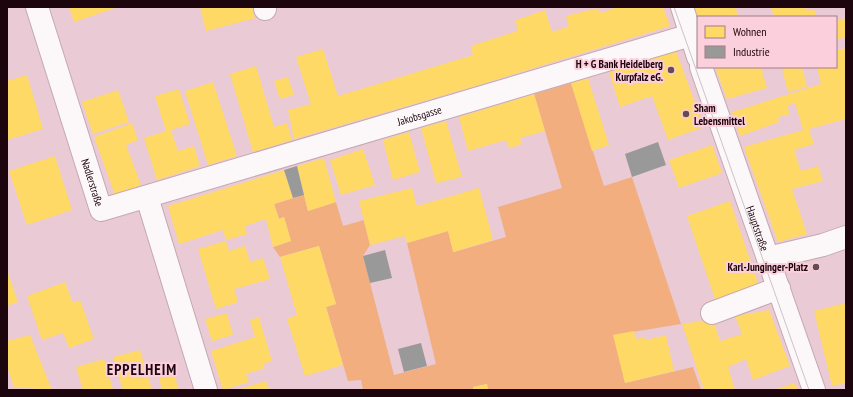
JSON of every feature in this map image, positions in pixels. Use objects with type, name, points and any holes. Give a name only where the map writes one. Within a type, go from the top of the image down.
[{"type":"street","name":"Nadlerstraße","points":[[37,7],[101,210],[147,197]]},
{"type":"street","points":[[682,7],[697,54]]},
{"type":"street","name":"Jakobsgasse","points":[[147,197],[691,35]]},
{"type":"street","name":"Hauptstraße","points":[[701,68],[814,390]]},
{"type":"street","points":[[147,197],[206,390]]},
{"type":"street","points":[[768,258],[824,245],[846,237]]},
{"type":"street","points":[[712,313],[779,288]]},
{"type":"shaded area","points":[[571,83],[604,186],[632,177],[681,324],[614,335],[625,383],[693,367],[701,390],[488,390],[487,384],[473,387],[473,390],[363,390],[361,380],[348,381],[326,307],[336,304],[319,246],[280,257],[273,247],[291,241],[284,217],[279,219],[274,204],[304,195],[308,211],[336,202],[343,226],[364,220],[370,245],[363,256],[394,375],[436,364],[407,243],[448,231],[454,252],[506,237],[498,207],[562,188],[534,94]]},
{"type":"building: Wohnen","points":[[69,7],[118,7],[74,22]]},
{"type":"building: Wohnen","points":[[200,7],[252,7],[255,18],[206,31]]},
{"type":"building: Wohnen","points":[[612,7],[663,7],[670,26],[482,84],[294,139],[288,110],[311,104],[296,57],[323,49],[338,96],[473,55],[471,46],[517,31],[516,20],[545,10],[552,32],[569,26],[566,16],[598,8],[599,13],[613,9]]},
{"type":"building: Wohnen","points":[[694,7],[735,7],[739,16],[697,16]]},
{"type":"building: Wohnen","points":[[771,7],[806,7],[807,11],[814,9],[816,16],[774,16]]},
{"type":"building: Wohnen","points":[[846,18],[846,37],[837,40],[837,21]]},
{"type":"building: Wohnen","points":[[846,48],[846,119],[809,129],[814,144],[794,150],[801,171],[818,166],[823,181],[792,189],[807,234],[778,242],[744,147],[803,130],[795,103],[787,106],[790,114],[778,117],[779,122],[740,136],[732,112],[821,84],[817,68],[837,68],[837,50]]},
{"type":"building: Wohnen","points":[[676,51],[704,127],[668,140],[652,96],[620,107],[609,72]]},
{"type":"building: Wohnen","points":[[256,66],[274,127],[287,123],[292,140],[253,152],[230,74]]},
{"type":"building: Wohnen","points":[[715,68],[761,68],[767,88],[727,99]]},
{"type":"building: Wohnen","points":[[802,68],[807,87],[788,92],[782,69]]},
{"type":"building: Wohnen","points":[[27,75],[43,129],[7,140],[7,81]]},
{"type":"building: Wohnen","points":[[288,77],[294,95],[280,99],[274,81]]},
{"type":"building: Wohnen","points":[[588,78],[609,145],[592,151],[571,83]]},
{"type":"building: Wohnen","points":[[213,82],[237,156],[208,165],[185,91]]},
{"type":"building: Wohnen","points":[[179,89],[190,124],[171,130],[178,151],[194,146],[200,166],[157,180],[144,138],[166,131],[155,96]]},
{"type":"building: Wohnen","points":[[118,90],[129,122],[93,134],[82,102]]},
{"type":"building: Wohnen","points":[[534,94],[545,131],[520,138],[522,144],[509,148],[506,140],[468,151],[459,117]]},
{"type":"building: Wohnen","points":[[446,121],[462,177],[436,183],[421,128]]},
{"type":"building: Wohnen","points":[[132,123],[138,140],[126,145],[141,185],[115,195],[94,137]]},
{"type":"building: Wohnen","points":[[409,132],[420,172],[393,180],[383,140]]},
{"type":"building: Wohnen","points":[[712,145],[722,173],[679,188],[669,160]]},
{"type":"building: Wohnen","points":[[363,149],[375,185],[341,195],[330,160]]},
{"type":"building: Wohnen","points":[[55,156],[72,210],[27,225],[9,171]]},
{"type":"building: Wohnen","points":[[324,158],[336,202],[308,211],[297,166]]},
{"type":"building: Wohnen","points":[[284,170],[293,198],[274,204],[279,219],[284,217],[291,241],[273,247],[266,219],[245,226],[247,234],[226,240],[223,230],[179,244],[168,206]]},
{"type":"building: Wohnen","points":[[412,188],[417,206],[479,188],[493,240],[453,252],[448,231],[407,243],[405,236],[370,245],[359,201]]},
{"type":"building: Wohnen","points":[[730,201],[759,286],[716,302],[687,216]]},
{"type":"building: Wohnen","points":[[226,241],[229,251],[245,246],[250,262],[263,258],[270,279],[234,289],[238,302],[216,309],[198,249]]},
{"type":"building: Wohnen","points":[[319,246],[336,304],[326,307],[343,365],[305,376],[287,319],[297,315],[280,257]]},
{"type":"building: Wohnen","points":[[7,270],[18,302],[7,306]]},
{"type":"building: Wohnen","points":[[65,282],[73,303],[80,300],[94,339],[69,348],[63,333],[42,340],[27,296]]},
{"type":"building: Wohnen","points":[[846,303],[846,383],[832,386],[814,311]]},
{"type":"building: Wohnen","points":[[769,310],[790,366],[753,380],[746,359],[728,367],[735,390],[704,390],[682,324],[713,319],[720,341],[742,334],[735,316]]},
{"type":"building: Wohnen","points":[[227,313],[233,335],[212,341],[205,319]]},
{"type":"building: Wohnen","points":[[259,317],[272,361],[263,364],[265,368],[246,374],[249,382],[223,390],[211,351],[255,337],[250,320]]},
{"type":"building: Wohnen","points":[[634,331],[636,339],[644,337],[646,340],[666,335],[674,371],[625,383],[613,335]]},
{"type":"building: Wohnen","points":[[30,335],[52,390],[14,387],[7,366],[7,341]]},
{"type":"building: Wohnen","points":[[140,350],[152,390],[123,390],[113,357]]},
{"type":"building: Wohnen","points":[[104,359],[113,390],[83,390],[76,367]]},
{"type":"building: Wohnen","points":[[173,370],[179,390],[162,390],[158,374]]},
{"type":"building: Wohnen","points":[[266,381],[269,390],[237,390]]},
{"type":"building: Wohnen","points":[[795,383],[798,390],[774,390]]},
{"type":"building: Wohnen","points":[[487,384],[488,390],[473,390],[473,387]]},
{"type":"building: Industrie","points":[[658,142],[666,165],[632,177],[625,154]]},
{"type":"building: Industrie","points":[[297,166],[304,195],[293,198],[284,170]]},
{"type":"building: Industrie","points":[[385,250],[392,278],[370,283],[363,256]]},
{"type":"building: Industrie","points":[[421,343],[427,366],[404,372],[398,349]]},
{"type":"tram line","points":[[674,7],[809,390]]},
{"type":"place","name":"H + G Bank Heidelberg Kurpfalz eG.","points":[[671,70]]},
{"type":"place","name":"Sham Lebensmittel","points":[[686,114]]},
{"type":"place","name":"Karl-Junginger-Platz","points":[[816,267]]},
{"type":"district","name":"EPPELHEIM","points":[[142,370]]}]
